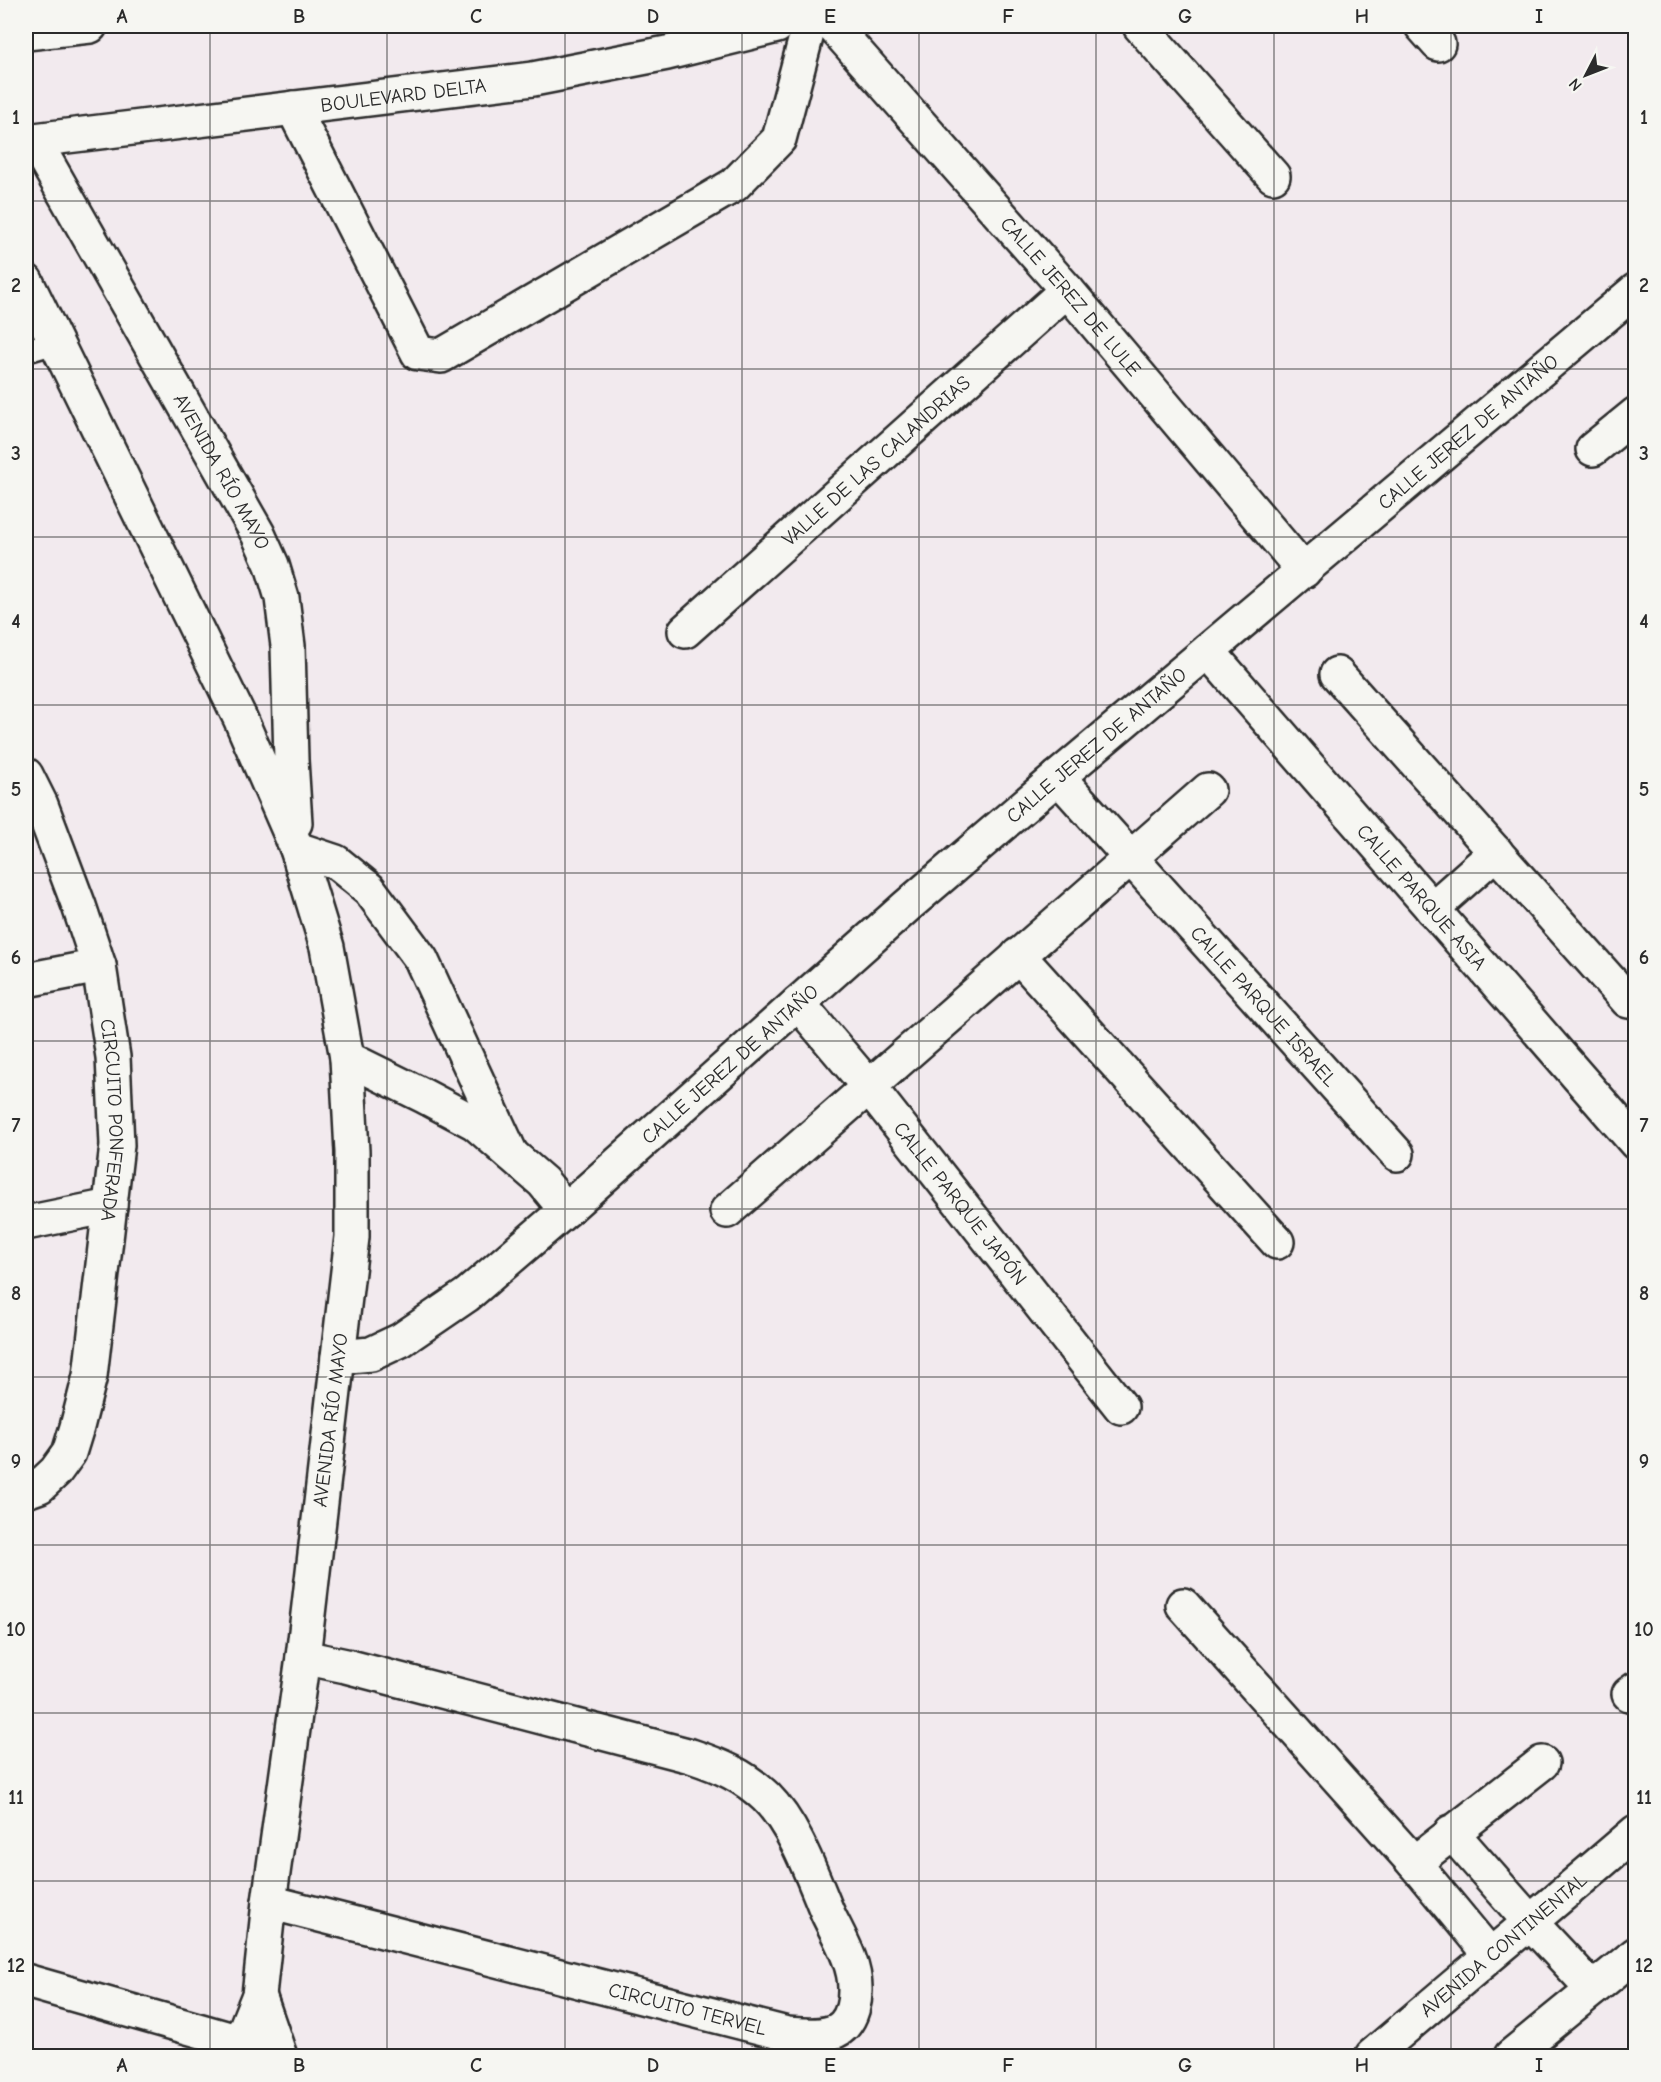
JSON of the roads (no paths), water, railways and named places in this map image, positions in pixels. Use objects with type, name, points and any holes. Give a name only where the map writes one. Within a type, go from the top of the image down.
[{"type":"street","points":[[26,33],[90,26]]},
{"type":"street","name":"BOULEVARD DELTA","points":[[28,137],[533,80],[667,53],[777,26]]},
{"type":"street","points":[[294,108],[418,353],[441,356],[734,184],[779,139],[809,26]]},
{"type":"street","name":"CALLE JEREZ DE LULE","points":[[833,26],[1067,290],[1304,571]]},
{"type":"street","points":[[1140,26],[1273,176]]},
{"type":"street","name":"AVENIDA RÍO MAYO","points":[[28,137],[242,506],[272,565],[282,598],[288,646],[291,760],[297,849]]},
{"type":"street","name":"AVENIDA RÍO MAYO","points":[[26,281],[38,330],[240,718],[297,849],[327,947],[347,1058],[352,1152],[352,1237],[303,1657],[269,1902],[259,1995],[240,2049]]},
{"type":"street","name":"VALLE DE LAS CALANDRIAS","points":[[685,631],[1067,290]]},
{"type":"street","name":"CALLE JEREZ DE ANTAÑO","points":[[338,1357],[371,1353],[401,1340],[467,1294],[566,1210],[798,1003],[1058,777],[1635,290]]},
{"type":"street","points":[[1593,449],[1635,414]]},
{"type":"street","name":"CALLE PARQUE ASIA","points":[[1208,651],[1635,1143]]},
{"type":"street","points":[[1337,674],[1628,1001]]},
{"type":"street","name":"CIRCUITO PONFERADA","points":[[26,775],[52,835],[99,966],[113,1057],[116,1134],[90,1376],[69,1453],[56,1471],[40,1485],[26,1491]]},
{"type":"street","name":"CALLE PARQUE ISRAEL","points":[[1058,777],[1397,1154]]},
{"type":"street","points":[[727,1211],[1208,790]]},
{"type":"street","points":[[297,849],[336,862],[369,889],[421,959],[511,1154]]},
{"type":"street","points":[[1432,909],[1496,852]]},
{"type":"street","points":[[1018,955],[1277,1242]]},
{"type":"street","points":[[26,980],[99,966]]},
{"type":"street","name":"CALLE PARQUE JAPÓN","points":[[798,1003],[869,1087],[1121,1407]]},
{"type":"street","points":[[347,1058],[424,1095],[475,1123],[543,1182],[566,1210]]},
{"type":"street","points":[[26,1223],[110,1206]]},
{"type":"street","points":[[1183,1605],[1414,1863],[1490,1955]]},
{"type":"street","name":"CIRCUITO TERVEL","points":[[269,1902],[787,2034],[812,2036],[831,2032],[843,2026],[852,2010],[855,1990],[851,1965],[800,1849],[768,1799],[746,1779],[720,1766],[691,1756],[346,1666],[303,1657]]},
{"type":"street","points":[[1414,1863],[1542,1763]]},
{"type":"street","points":[[1451,1832],[1593,1989]]},
{"type":"street","name":"AVENIDA CONTINENTAL","points":[[1372,2056],[1531,1923],[1635,1832]]},
{"type":"street","points":[[1511,2056],[1635,1954]]},
{"type":"street","points":[[26,1982],[240,2049],[272,2056]]},
{"type":"street","name":"AVENIDA RÍO MAYO","points":[[259,1995],[280,2056]]}]
